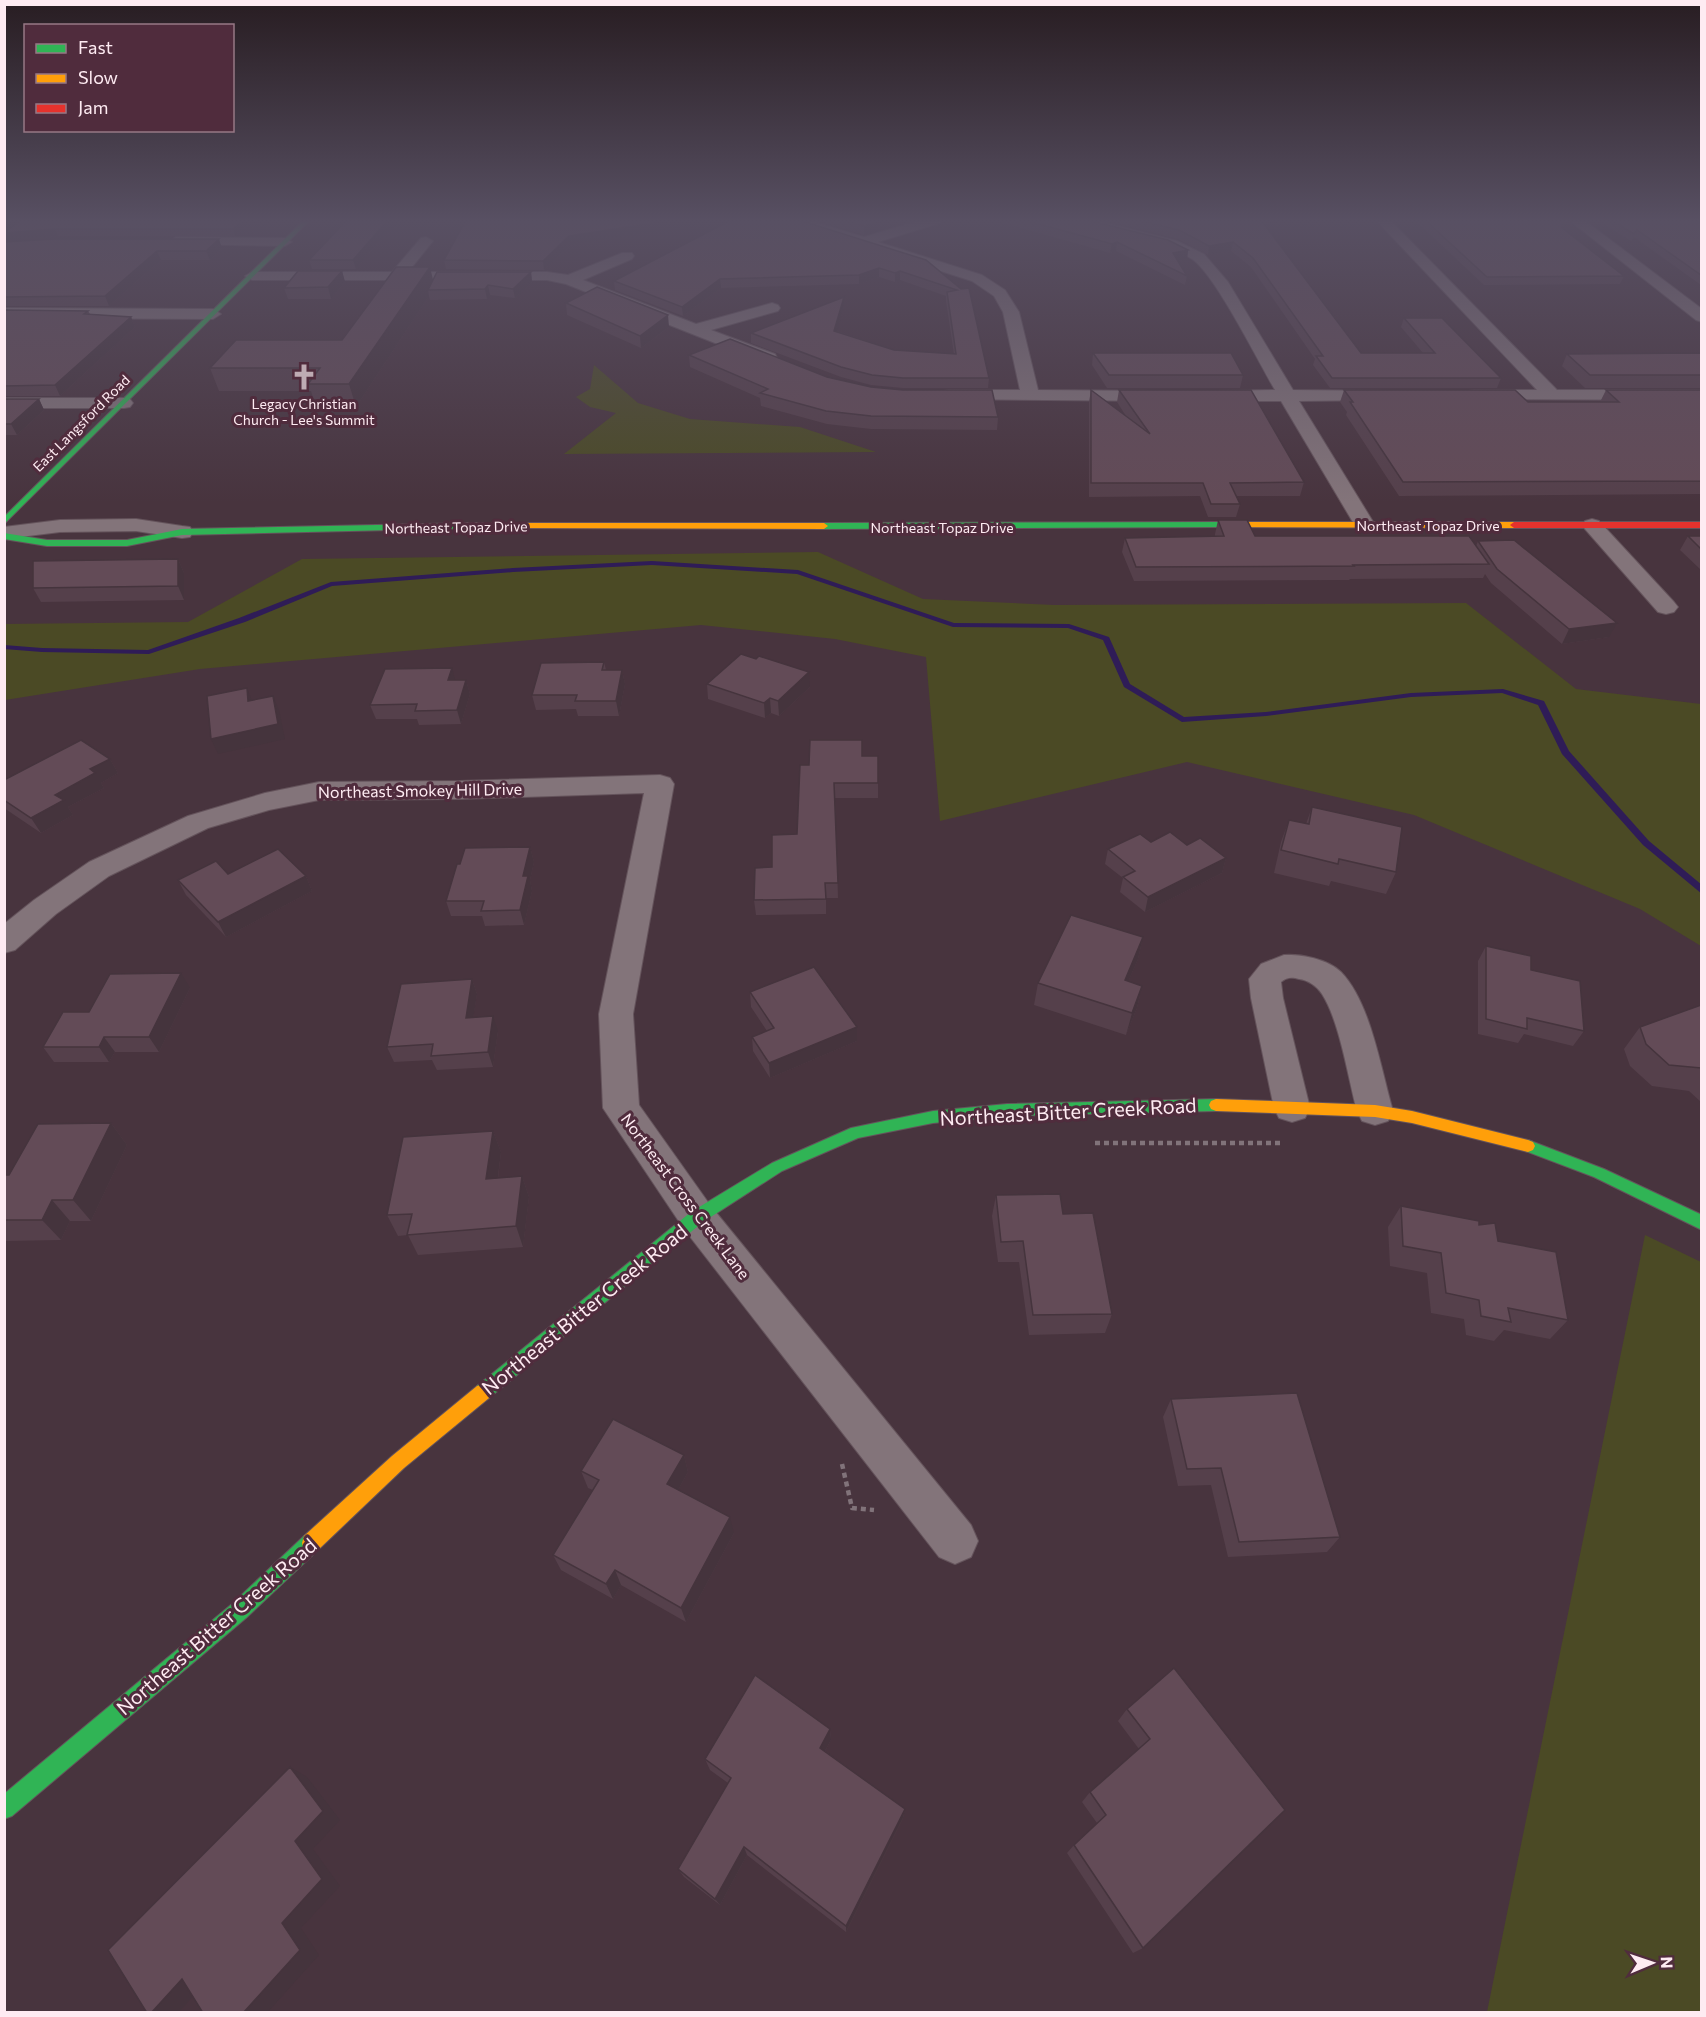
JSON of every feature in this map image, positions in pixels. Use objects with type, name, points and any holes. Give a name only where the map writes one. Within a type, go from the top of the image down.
[{"type":"street","name":"East Langsford Road","points":[[4,522],[213,314]]},
{"type":"street","points":[[662,314],[786,365]]},
{"type":"street","points":[[699,328],[750,314]]},
{"type":"street","points":[[1011,314],[1030,396]]},
{"type":"street","points":[[1239,314],[1364,525]]},
{"type":"street","points":[[1474,314],[1552,395]]},
{"type":"street","points":[[937,395],[1402,395]]},
{"type":"street","points":[[1460,395],[1701,395]]},
{"type":"street","points":[[4,403],[124,403]]},
{"type":"street","name":"Northeast Topaz Drive","points":[[4,535],[60,526],[125,525],[182,532],[453,526],[1701,525]]},
{"type":"street","points":[[1592,525],[1666,607]]},
{"type":"street","name":"Northeast Smokey Hill Drive","points":[[4,942],[45,907],[99,869],[198,822],[265,802],[319,791],[459,790],[660,784]]},
{"type":"street","name":"Northeast Cross Creek Lane","points":[[660,784],[616,1014],[621,1108],[697,1217],[955,1541]]},
{"type":"street","points":[[1292,1108],[1267,998],[1265,978],[1272,970],[1288,966],[1310,969],[1329,980],[1343,1002],[1375,1111]]},
{"type":"street","name":"Northeast Bitter Creek Road","points":[[4,1808],[239,1611],[398,1462],[697,1217],[777,1167],[856,1132],[933,1117],[1007,1110],[1193,1104],[1375,1111],[1412,1117],[1541,1149],[1599,1173],[1701,1223]]},
{"type":"path","points":[[1091,1143],[1288,1143]]},
{"type":"path","points":[[841,1463],[852,1508],[874,1510]]},
{"type":"shaded area","points":[[594,365],[638,403],[690,419],[800,427],[876,452],[564,454],[616,413],[590,407],[576,397],[590,389]]},
{"type":"shaded area","points":[[818,552],[923,599],[1054,605],[1466,603],[1576,689],[1701,704],[1701,946],[1640,909],[1414,815],[1187,762],[940,821],[926,657],[835,639],[701,625],[200,669],[5,700],[5,624],[188,622],[302,559]]},
{"type":"shaded area","points":[[1645,1235],[1701,1262],[1701,2012],[1487,2012]]},
{"type":"building","points":[[4,314],[86,314],[131,317],[55,385],[4,386]]},
{"type":"building","points":[[361,314],[397,314],[349,384],[308,384],[320,368],[210,368],[236,340],[342,340]]},
{"type":"building","points":[[591,314],[668,315],[640,336]]},
{"type":"building","points":[[800,314],[839,314],[834,331],[894,350],[956,354],[950,314],[975,314],[989,378],[903,378],[872,375],[841,367],[751,333]]},
{"type":"building","points":[[1293,314],[1332,314],[1361,353],[1435,353],[1404,318],[1442,318],[1501,378],[1332,378],[1316,356],[1323,356]]},
{"type":"building","points":[[730,339],[827,377],[871,387],[903,390],[992,390],[998,417],[871,416],[826,411],[760,393],[768,389],[689,355]]},
{"type":"building","points":[[1093,353],[1231,353],[1243,375],[1109,375]]},
{"type":"building","points":[[1701,353],[1701,375],[1590,375],[1567,354]]},
{"type":"building","points":[[1091,390],[1150,434],[1119,390],[1251,390],[1304,482],[1230,483],[1240,504],[1211,504],[1203,483],[1091,483]]},
{"type":"building","points":[[1344,390],[1515,390],[1528,402],[1619,402],[1606,390],[1701,390],[1701,481],[1403,482]]},
{"type":"building","points":[[4,399],[39,399],[11,424],[4,424]]},
{"type":"building","points":[[1218,520],[1247,520],[1255,536],[1469,536],[1489,564],[1136,567],[1125,538],[1224,536]]},
{"type":"building","points":[[1688,536],[1701,536],[1701,549]]},
{"type":"building","points":[[1514,540],[1617,623],[1569,629],[1497,569],[1478,541]]},
{"type":"building","points":[[178,559],[178,586],[33,588],[33,561]]},
{"type":"building","points":[[741,654],[756,659],[759,656],[809,672],[778,701],[770,698],[764,703],[707,684]]},
{"type":"building","points":[[604,662],[602,670],[622,670],[616,701],[575,701],[577,695],[532,695],[541,663]]},
{"type":"building","points":[[452,668],[448,680],[466,680],[457,710],[415,711],[417,704],[370,705],[385,669]]},
{"type":"building","points":[[247,688],[248,701],[273,696],[278,724],[211,739],[207,696]]},
{"type":"building","points":[[81,740],[110,759],[90,769],[95,773],[55,795],[64,800],[31,818],[4,800],[4,780]]},
{"type":"building","points":[[810,740],[862,740],[862,756],[878,756],[878,783],[834,783],[838,883],[825,883],[826,899],[754,900],[755,868],[772,867],[772,835],[797,834],[800,765],[809,765]]},
{"type":"building","points":[[1312,807],[1402,827],[1396,872],[1339,859],[1338,864],[1281,850],[1289,820],[1309,824]]},
{"type":"building","points":[[1170,832],[1187,845],[1200,838],[1226,858],[1148,897],[1123,877],[1135,871],[1108,849],[1140,834],[1151,842]]},
{"type":"building","points":[[530,847],[523,876],[528,876],[520,910],[481,911],[484,901],[446,901],[457,864],[460,864],[465,848]]},
{"type":"building","points":[[278,849],[306,876],[218,922],[178,880],[216,861],[228,874]]},
{"type":"building","points":[[1071,915],[1143,937],[1125,980],[1142,986],[1132,1013],[1038,983]]},
{"type":"building","points":[[1486,946],[1531,956],[1531,970],[1580,981],[1584,1031],[1527,1018],[1527,1029],[1486,1019]]},
{"type":"building","points":[[814,967],[857,1027],[769,1063],[752,1037],[774,1028],[750,992]]},
{"type":"building","points":[[181,973],[149,1037],[104,1037],[99,1047],[43,1047],[63,1012],[89,1012],[110,974]]},
{"type":"building","points":[[472,979],[466,1018],[493,1016],[488,1052],[431,1056],[433,1044],[387,1047],[401,984]]},
{"type":"building","points":[[1701,1005],[1701,1068],[1669,1065],[1646,1044],[1640,1027]]},
{"type":"building","points":[[111,1123],[73,1200],[52,1200],[42,1220],[4,1220],[4,1175],[9,1175],[38,1124]]},
{"type":"building","points":[[493,1131],[486,1179],[522,1176],[516,1226],[407,1235],[412,1214],[387,1215],[403,1137]]},
{"type":"building","points":[[1060,1194],[1063,1214],[1093,1213],[1112,1314],[1033,1315],[1023,1241],[1001,1242],[996,1195]]},
{"type":"building","points":[[1401,1206],[1479,1221],[1479,1225],[1495,1223],[1498,1241],[1556,1252],[1568,1320],[1508,1308],[1511,1322],[1481,1316],[1479,1300],[1446,1293],[1441,1253],[1403,1246]]},
{"type":"building","points":[[1297,1393],[1340,1537],[1239,1542],[1221,1468],[1187,1469],[1171,1399]]},
{"type":"building","points":[[613,1419],[684,1455],[667,1484],[730,1517],[681,1608],[615,1570],[606,1584],[553,1555],[599,1480],[581,1471]]},
{"type":"building","points":[[1174,1668],[1285,1810],[1143,1948],[1074,1845],[1106,1815],[1090,1792],[1150,1739],[1127,1709]]},
{"type":"building","points":[[755,1675],[830,1729],[820,1748],[905,1809],[846,1926],[744,1847],[715,1899],[678,1869],[731,1778],[705,1759]]},
{"type":"building","points":[[290,1767],[323,1811],[295,1841],[322,1879],[282,1923],[300,1950],[243,2013],[203,2013],[182,1979],[151,2013],[147,2013],[108,1950]]},
{"type":"waterway","points":[[4,647],[149,652],[242,620],[331,584],[513,570],[652,563],[798,572],[953,625],[1069,626],[1106,639],[1127,685],[1182,720],[1266,714],[1411,695],[1503,691],[1541,703],[1565,752],[1646,843],[1702,891]]},
{"type":"traffic: fast","points":[[4,522],[213,314]]},
{"type":"traffic: fast","points":[[824,526],[1225,525]]},
{"type":"traffic: fast","points":[[4,536],[47,543],[127,543],[182,532],[474,526]]},
{"type":"traffic: fast","points":[[483,1392],[697,1217],[777,1167],[856,1132],[933,1117],[1007,1110],[1216,1105]]},
{"type":"traffic: fast","points":[[1528,1146],[1599,1173],[1702,1223]]},
{"type":"traffic: fast","points":[[4,1808],[239,1611],[311,1543]]},
{"type":"traffic: slow","points":[[1225,525],[1514,525]]},
{"type":"traffic: slow","points":[[474,526],[824,526]]},
{"type":"traffic: slow","points":[[1216,1105],[1375,1111],[1412,1117],[1528,1146]]},
{"type":"traffic: slow","points":[[311,1543],[398,1462],[483,1392]]},
{"type":"traffic: jam","points":[[1514,525],[1702,525]]},
{"type":"place","name":"Legacy Christian Church - Lee's Summit","points":[[304,377]]}]
